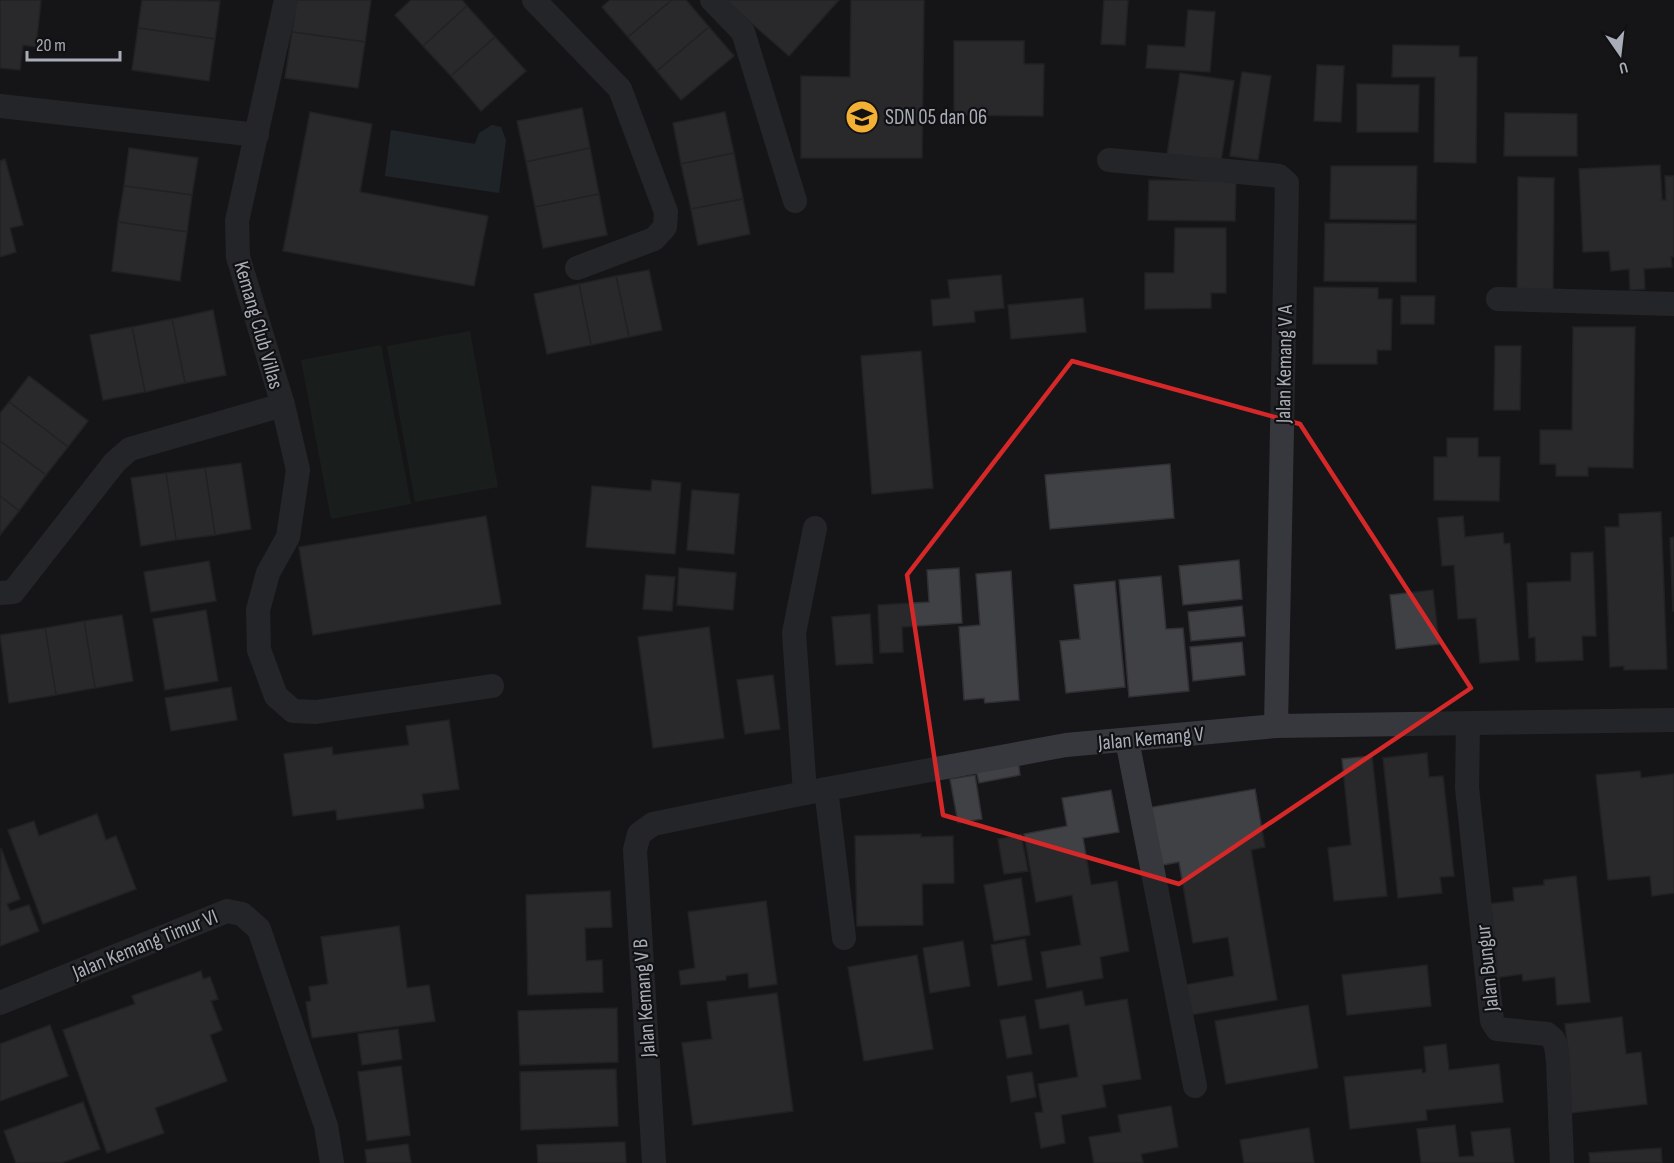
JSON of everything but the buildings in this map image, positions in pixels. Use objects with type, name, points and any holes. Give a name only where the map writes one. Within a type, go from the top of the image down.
[{"type":"street","name":"Kemang Club Villas","points":[[0,593],[13,592],[116,462],[130,449],[283,405],[238,257],[237,221],[286,0]]},
{"type":"street","points":[[534,0],[620,89],[666,212],[665,227],[654,238],[577,268]]},
{"type":"street","points":[[712,0],[742,32],[795,201]]},
{"type":"street","points":[[0,106],[256,135]]},
{"type":"street","name":"Jalan Kemang V A","points":[[1109,160],[1280,176],[1287,183],[1276,726]]},
{"type":"street","points":[[1498,299],[1674,304]]},
{"type":"street","points":[[283,405],[298,470],[288,537],[268,573],[258,610],[259,650],[276,696],[293,711],[316,712],[492,686]]},
{"type":"street","points":[[814,528],[794,633],[815,791],[844,938]]},
{"type":"street","name":"Jalan Kemang V","points":[[639,834],[652,824],[815,791],[1066,746],[1276,726],[1674,720]]},
{"type":"street","name":"Jalan Bungur","points":[[1468,724],[1467,788],[1492,1021],[1497,1029],[1547,1034],[1553,1039],[1560,1077],[1562,1163]]},
{"type":"street","points":[[1127,740],[1195,1086]]},
{"type":"street","name":"Jalan Kemang V B","points":[[639,834],[635,850],[654,1163]]},
{"type":"street","name":"Jalan Kemang Timur VI","points":[[0,1003],[227,911],[242,914],[259,929],[326,1126],[332,1163]]},
{"type":"highlighted area","points":[[1072,361],[1300,424],[1471,688],[1179,884],[943,815],[907,575]]},
{"type":"shaded area","points":[[492,125],[501,127],[506,140],[499,193],[385,176],[391,130],[475,144],[479,133]]},
{"type":"shaded area","points":[[470,331],[498,487],[415,502],[387,346]]},
{"type":"shaded area","points":[[381,345],[411,504],[331,519],[301,360]]},
{"type":"place","name":"SDN 05 dan 06","points":[[862,117]]}]
